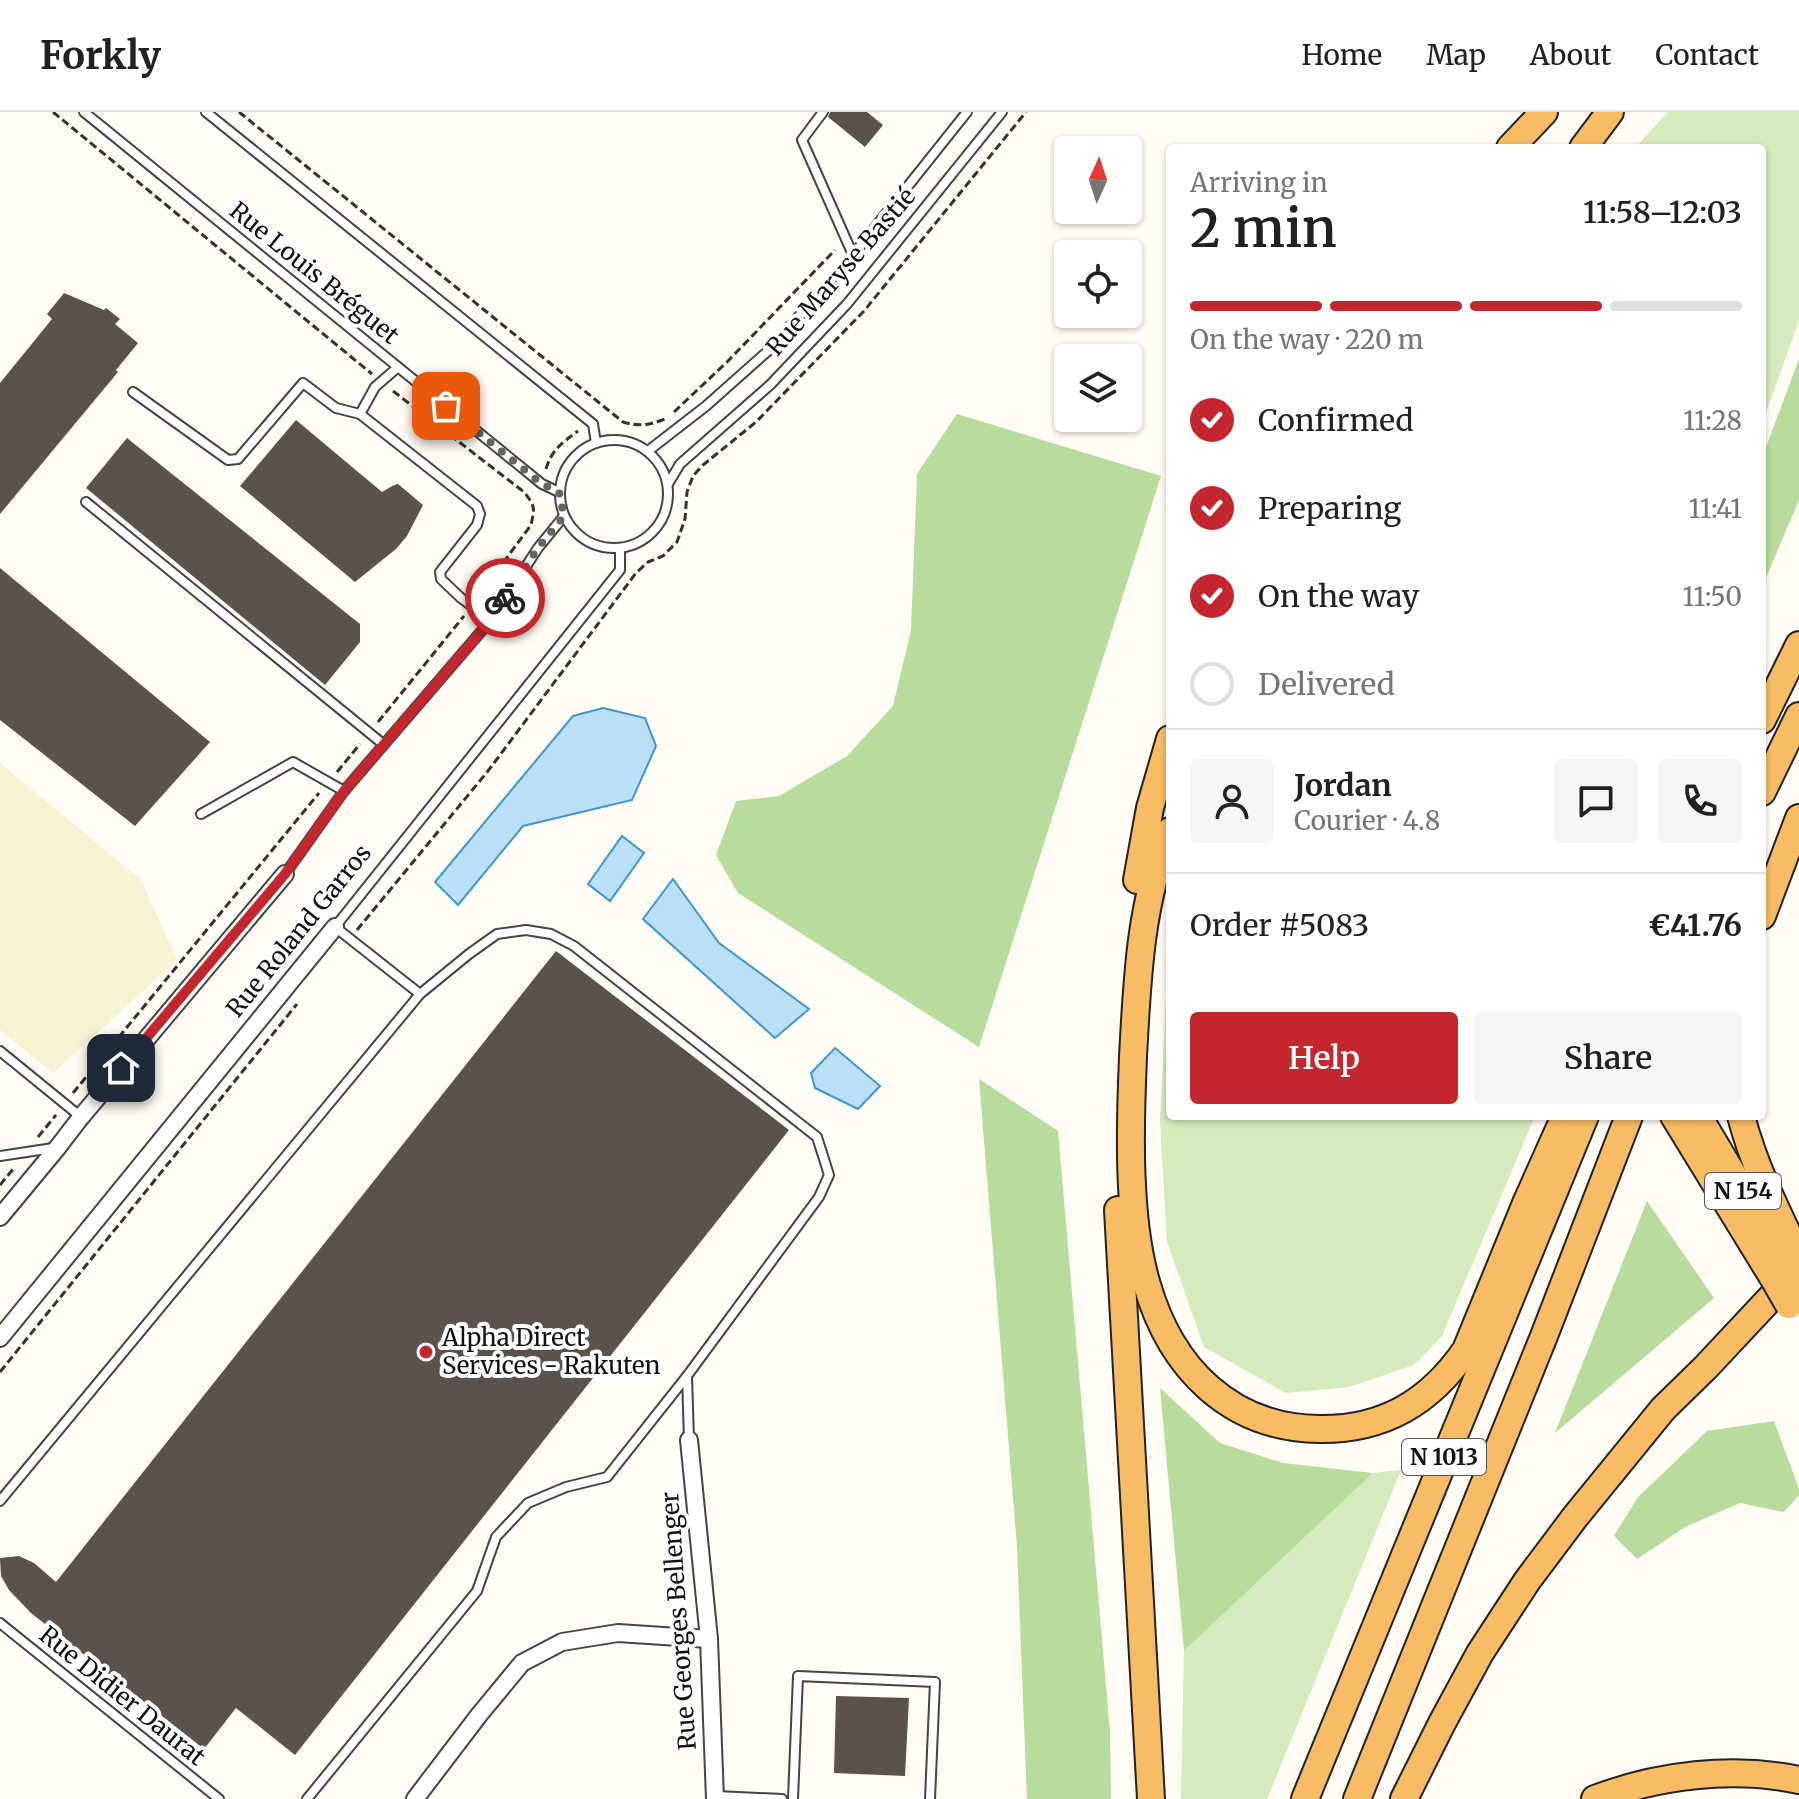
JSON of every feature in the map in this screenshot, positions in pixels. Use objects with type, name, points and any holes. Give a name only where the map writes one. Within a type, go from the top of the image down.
[{"type":"highway","points":[[1514,144],[1544,112]]},
{"type":"highway","points":[[1567,144],[1590,112]]},
{"type":"highway","points":[[1586,144],[1610,112]]},
{"type":"highway","points":[[1766,712],[1799,645]]},
{"type":"highway","points":[[1766,784],[1799,716]]},
{"type":"highway","points":[[1151,1799],[1120,1271],[1115,1114],[1116,1065],[1130,921],[1150,808],[1166,753]]},
{"type":"highway","points":[[1766,905],[1799,818]]},
{"type":"highway","points":[[1166,840],[1158,858],[1150,896],[1136,1004],[1132,1135],[1136,1231],[1146,1285],[1165,1330],[1199,1380],[1227,1403],[1274,1424],[1331,1429],[1359,1426],[1382,1418],[1409,1407],[1429,1393],[1466,1350],[1563,1120]]},
{"type":"highway","name":"N 1013","points":[[1305,1799],[1583,1120]]},
{"type":"highway","name":"N 1013","points":[[1357,1799],[1627,1120]]},
{"type":"highway","name":"N 154","points":[[1684,1120],[1793,1280]]},
{"type":"highway","points":[[1404,1799],[1480,1653],[1546,1555],[1663,1409],[1793,1280],[1742,1120]]},
{"type":"highway","points":[[1595,1799],[1621,1789],[1706,1774],[1749,1774],[1799,1780]]},
{"type":"street","name":"Rue Roland Garros","points":[[0,1217],[285,874]]},
{"type":"street","name":"Rue Roland Garros","points":[[0,1338],[335,927]]},
{"type":"street","name":"Rue Georges Bellenger","points":[[689,1440],[709,1639],[715,1798]]},
{"type":"street","points":[[415,1799],[522,1663],[562,1642],[618,1633],[709,1639]]},
{"type":"lane","name":"Rue Louis Bréguet","points":[[84,112],[542,484],[559,492]]},
{"type":"lane","points":[[206,112],[591,422],[596,443]]},
{"type":"lane","points":[[823,112],[802,140],[853,255]]},
{"type":"lane","name":"Rue Maryse Bastié","points":[[648,451],[706,406],[769,350],[853,255],[967,112]]},
{"type":"lane","name":"Rue Maryse Bastié","points":[[668,484],[680,464],[770,385],[847,304],[1002,112]]},
{"type":"lane","points":[[360,414],[375,387],[398,367]]},
{"type":"lane","points":[[133,392],[228,460],[238,459],[303,383],[336,408],[360,414],[477,506],[480,514],[477,525],[440,572],[441,579],[491,620]]},
{"type":"lane","points":[[614,439],[632,442],[648,451],[664,471],[668,484],[666,514],[658,527],[648,538],[620,549],[603,548],[587,542],[573,531],[564,516],[559,492],[562,477],[581,450],[614,439]]},
{"type":"lane","points":[[86,502],[383,744]]},
{"type":"lane","name":"Rue Roland Garros","points":[[285,874],[344,791],[491,620],[538,548],[564,516]]},
{"type":"lane","name":"Rue Roland Garros","points":[[335,927],[620,570],[620,549]]},
{"type":"lane","points":[[201,814],[293,762],[344,791]]},
{"type":"lane","points":[[335,927],[420,994]]},
{"type":"lane","points":[[0,1501],[420,994],[497,934],[526,930],[551,934],[574,946],[817,1137],[829,1175],[819,1197],[687,1376],[607,1477],[566,1487],[528,1503],[496,1537],[477,1591],[307,1799]]},
{"type":"lane","points":[[0,1051],[81,1117]]},
{"type":"lane","points":[[0,1156],[58,1147]]},
{"type":"lane","points":[[687,1376],[689,1440]]},
{"type":"lane","name":"Rue Didier Daurat","points":[[0,1623],[219,1799]]},
{"type":"lane","points":[[793,1799],[798,1676],[935,1682],[930,1799]]},
{"type":"lane","points":[[715,1798],[782,1799]]},
{"type":"path","points":[[0,1185],[472,606],[531,525],[534,512],[534,503],[524,492],[381,382],[53,112]]},
{"type":"path","points":[[239,112],[614,415],[623,422],[637,426],[666,419],[691,398],[846,239]]},
{"type":"path","points":[[349,939],[488,771],[636,573],[648,562],[663,556],[677,542],[693,476],[756,422],[864,311],[1026,112]]},
{"type":"path","points":[[528,497],[542,484],[550,456],[561,443],[591,422],[614,415]]},
{"type":"path","points":[[0,1372],[300,1000]]},
{"type":"shaded area","points":[[0,763],[141,880],[177,960],[53,1073],[0,1030]]},
{"type":"green space","points":[[1668,112],[1799,112],[1799,321],[1766,412],[1766,144],[1639,144]]},
{"type":"green space","points":[[1799,359],[1799,500],[1766,578],[1766,447]]},
{"type":"green space","points":[[957,414],[1161,476],[979,1047],[738,893],[716,855],[736,801],[779,796],[847,756],[893,706],[911,630],[917,474]]},
{"type":"green space","points":[[1166,1000],[1166,1120],[1533,1120],[1442,1336],[1414,1365],[1349,1387],[1286,1393],[1204,1347],[1167,1242],[1160,1121]]},
{"type":"green space","points":[[979,1079],[1058,1131],[1110,1732],[1111,1799],[1027,1799],[1017,1547]]},
{"type":"green space","points":[[1647,1201],[1714,1298],[1555,1433]]},
{"type":"green space","points":[[1160,1388],[1220,1443],[1283,1463],[1373,1473],[1184,1651]]},
{"type":"green space","points":[[1774,1421],[1799,1489],[1799,1495],[1784,1512],[1740,1503],[1685,1527],[1637,1559],[1614,1536],[1638,1497],[1707,1431]]},
{"type":"green space","points":[[1401,1470],[1267,1799],[1181,1799],[1184,1651],[1373,1473]]},
{"type":"water","points":[[603,708],[645,718],[656,746],[632,800],[523,826],[458,905],[435,882],[573,716]]},
{"type":"water","points":[[622,836],[644,853],[610,901],[588,884]]},
{"type":"water","points":[[673,879],[719,943],[809,1009],[775,1038],[643,919]]},
{"type":"water","points":[[835,1048],[880,1086],[858,1109],[815,1088],[811,1073]]},
{"type":"building","points":[[830,112],[867,112],[883,125],[865,147],[828,117]]},
{"type":"building","points":[[64,293],[104,310],[106,308],[120,319],[115,324],[138,343],[116,370],[118,372],[0,514],[0,383],[52,319],[47,314]]},
{"type":"building","points":[[296,420],[382,492],[398,484],[423,505],[407,536],[396,549],[355,582],[240,486]]},
{"type":"building","points":[[127,438],[360,624],[360,642],[325,685],[86,488]]},
{"type":"building","points":[[0,568],[210,742],[135,826],[0,720]]},
{"type":"building","name":"Alpha Direct Services - Rakuten","points":[[556,951],[789,1130],[295,1755],[236,1708],[204,1749],[31,1613],[9,1590],[1,1576],[0,1558],[19,1556],[34,1563],[56,1582]]},
{"type":"building","points":[[836,1696],[909,1698],[905,1776],[834,1773]]},
{"type":"way so far","points":[[446,406],[542,484],[559,492],[564,516],[538,548],[505,598]]},
{"type":"place","name":"Alpha Direct Services - Rakuten","points":[[426,1352]]},
{"type":"route","points":[[121,1068],[285,874],[344,791],[491,620],[505,598]]}]
